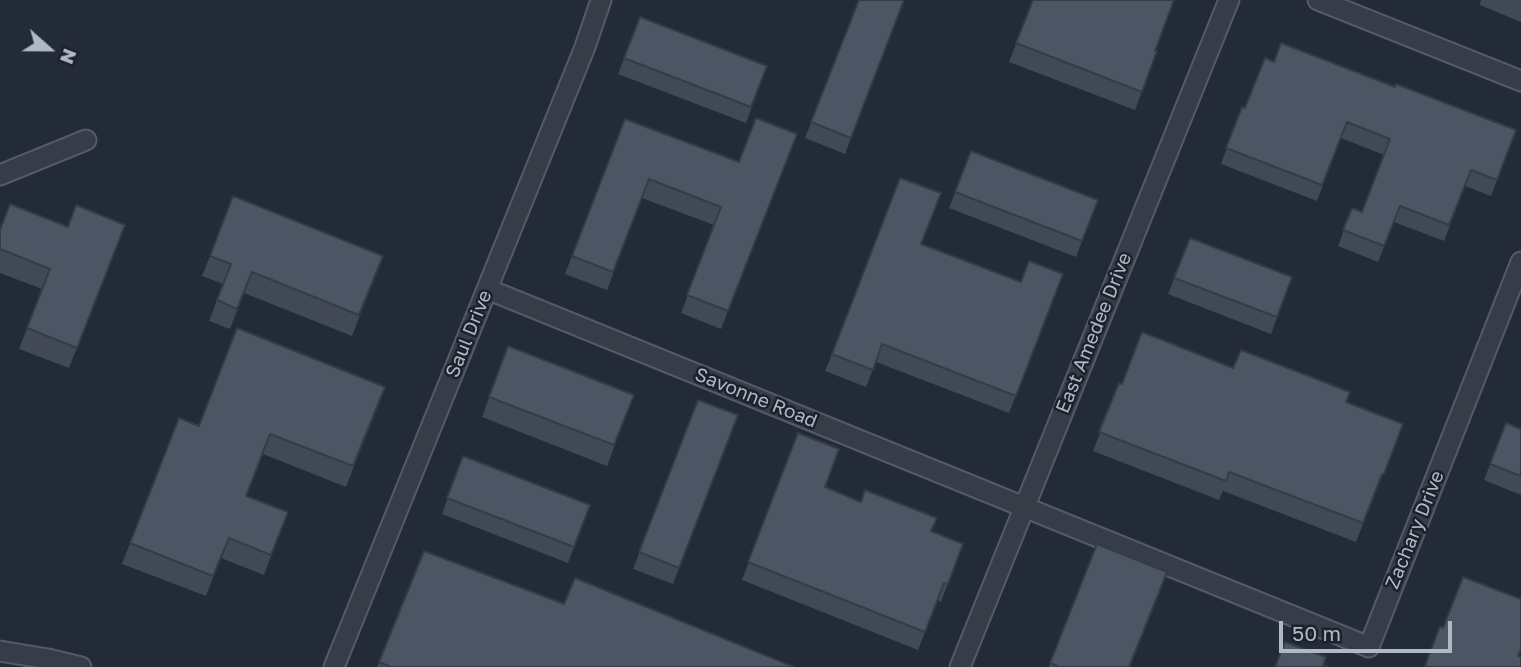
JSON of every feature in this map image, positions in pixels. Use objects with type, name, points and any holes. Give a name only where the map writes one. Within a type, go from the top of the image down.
[{"type":"street","name":"Saul Drive","points":[[334,667],[585,47],[601,0]]},
{"type":"street","name":"East Amedee Drive","points":[[960,667],[1229,0]]},
{"type":"street","points":[[1318,0],[1521,81]]},
{"type":"street","points":[[0,175],[86,140]]},
{"type":"street","name":"Zachary Drive","points":[[1024,507],[1369,647],[1521,262]]},
{"type":"street","name":"Savonne Road","points":[[487,289],[1024,507]]},
{"type":"street","points":[[0,651],[81,667]]},
{"type":"building","points":[[859,0],[904,0],[851,138],[811,122]]},
{"type":"building","points":[[1033,0],[1174,0],[1142,92],[1016,43]]},
{"type":"building","points":[[640,17],[767,66],[751,107],[624,58]]},
{"type":"building","points":[[1281,43],[1516,130],[1497,180],[1471,170],[1449,225],[1400,206],[1384,246],[1343,230],[1352,208],[1362,212],[1390,139],[1347,122],[1322,185],[1226,148],[1265,58],[1274,62]]},
{"type":"building","points":[[756,118],[797,134],[728,311],[687,295],[721,207],[649,179],[613,272],[572,256],[625,119],[739,162]]},
{"type":"building","points":[[971,151],[1098,200],[1082,241],[955,192]]},
{"type":"building","points":[[900,178],[941,193],[921,244],[1021,282],[1029,261],[1063,274],[1016,396],[882,344],[873,370],[832,354]]},
{"type":"building","points":[[233,196],[383,256],[359,315],[252,272],[237,309],[217,300],[231,264],[210,256]]},
{"type":"building","points":[[10,204],[68,227],[76,205],[125,225],[77,348],[27,328],[50,269],[0,249],[0,230]]},
{"type":"building","points":[[1190,238],[1292,277],[1277,317],[1174,278]]},
{"type":"building","points":[[237,328],[385,387],[353,466],[270,434],[246,496],[288,512],[271,555],[229,538],[213,576],[130,543],[179,418],[199,426]]},
{"type":"building","points":[[1142,332],[1233,368],[1241,350],[1350,392],[1346,402],[1403,424],[1363,523],[1229,472],[1226,481],[1099,432],[1119,383],[1122,384]]},
{"type":"building","points":[[508,346],[634,395],[614,445],[489,397]]},
{"type":"building","points":[[698,400],[738,415],[679,568],[639,552]]},
{"type":"building","points":[[1506,423],[1521,429],[1521,476],[1490,464]]},
{"type":"building","points":[[798,433],[839,449],[825,487],[861,502],[865,490],[937,518],[931,531],[963,544],[925,632],[748,562]]},
{"type":"building","points":[[463,456],[590,505],[574,547],[447,498]]},
{"type":"building","points":[[1097,544],[1167,572],[1129,667],[1060,667],[1050,663]]},
{"type":"building","points":[[424,551],[564,604],[575,578],[794,667],[391,667],[379,662]]},
{"type":"building","points":[[1463,577],[1521,599],[1521,649],[1518,656],[1521,657],[1521,667],[1425,666]]},
{"type":"building","points":[[1285,642],[1326,657],[1323,665],[1327,667],[1275,667]]}]
